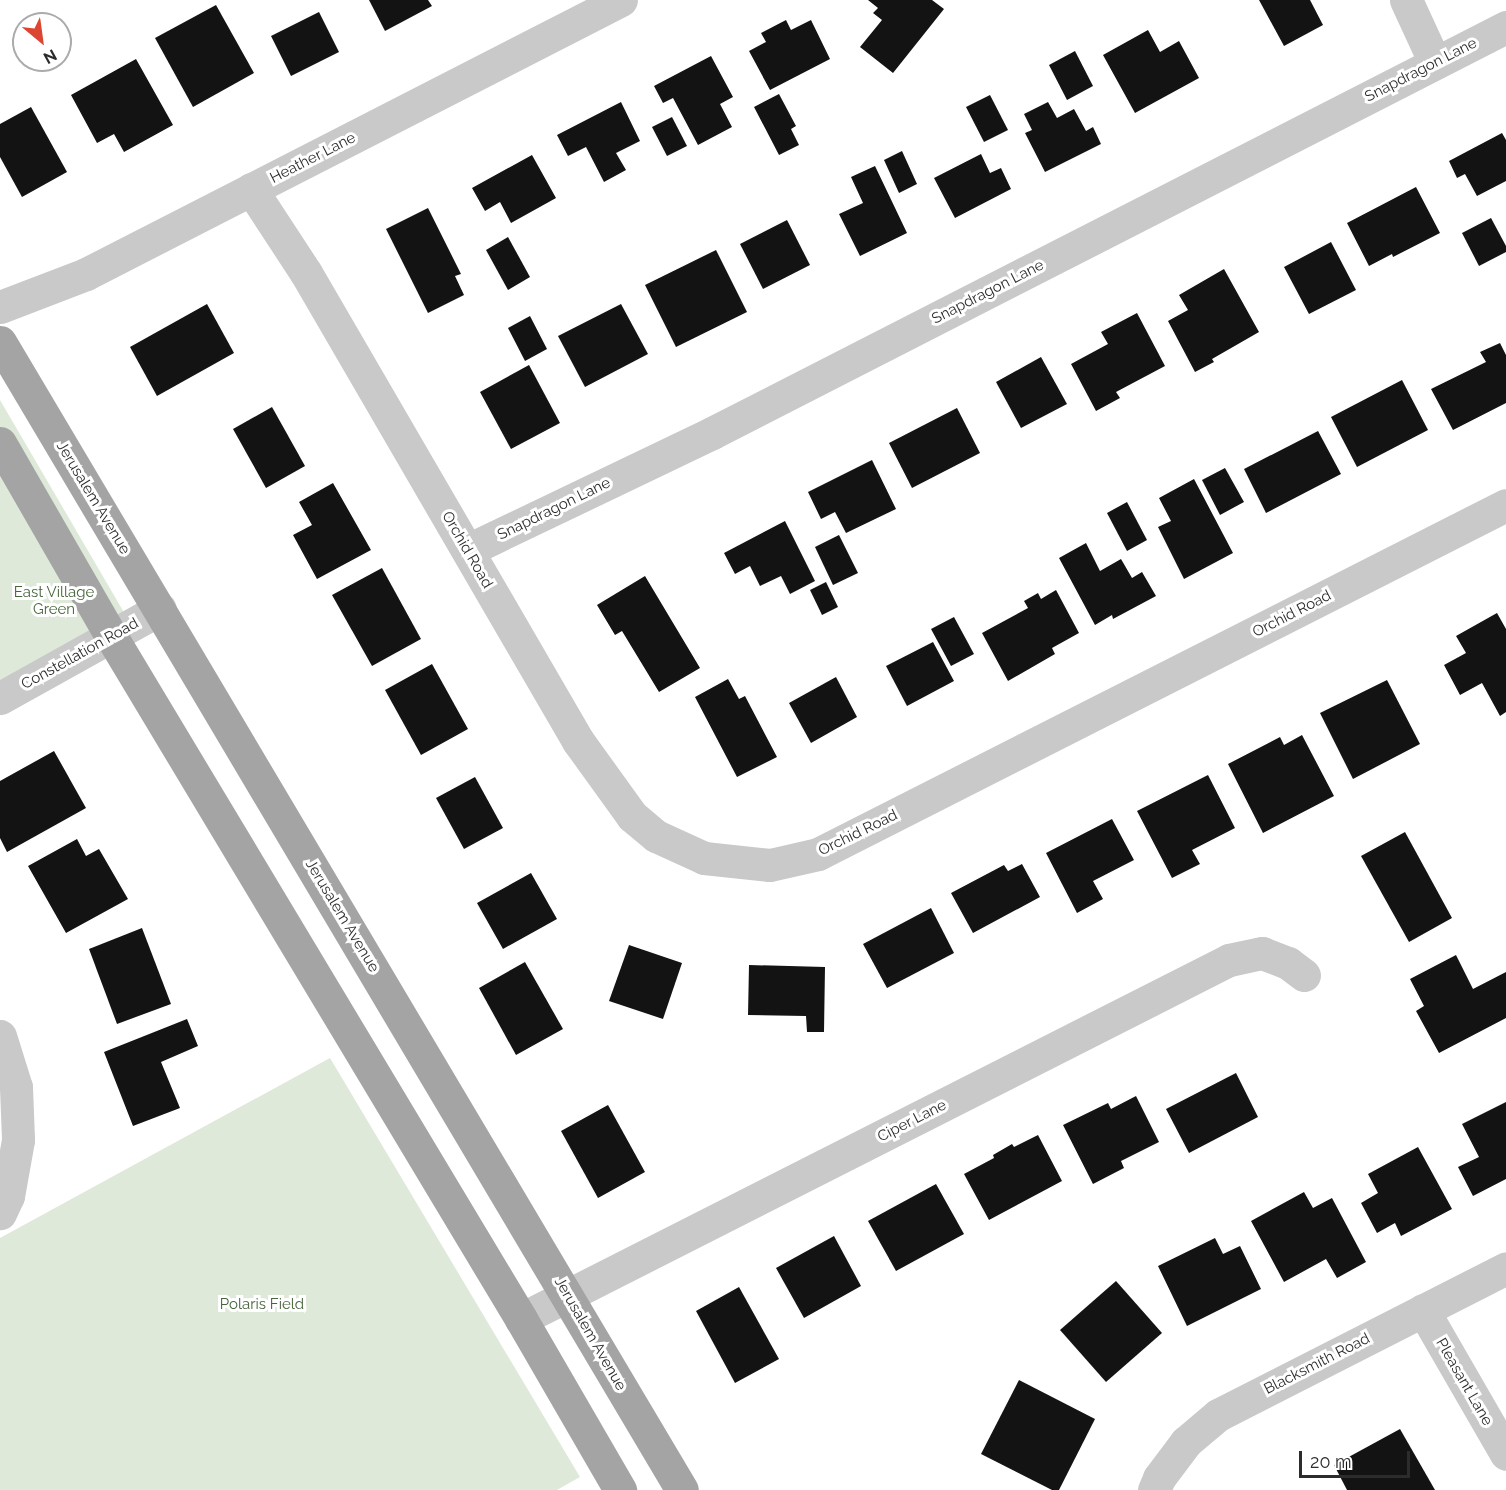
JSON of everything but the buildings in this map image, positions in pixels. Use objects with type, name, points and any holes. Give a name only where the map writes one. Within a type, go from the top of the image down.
[{"type":"main road","name":"Jerusalem Avenue","points":[[0,342],[682,1490]]},
{"type":"main road","points":[[0,443],[111,636],[521,1319],[620,1490]]},
{"type":"street","name":"Heather Lane","points":[[0,307],[86,274],[621,0]]},
{"type":"street","points":[[1406,0],[1435,63]]},
{"type":"street","name":"Snapdragon Lane","points":[[468,550],[712,433],[1506,27]]},
{"type":"street","name":"Orchid Road","points":[[251,189],[306,273],[578,741],[632,816],[656,836],[704,858],[770,865],[818,854],[1506,505]]},
{"type":"street","name":"Constellation Road","points":[[0,698],[160,609]]},
{"type":"street","name":"Ciper Lane","points":[[521,1319],[1229,960],[1262,953],[1288,963],[1304,975]]},
{"type":"street","points":[[0,1035],[16,1087],[18,1140],[8,1196],[0,1213]]},
{"type":"street","name":"Blacksmith Road","points":[[1154,1490],[1159,1478],[1186,1442],[1218,1415],[1506,1268]]},
{"type":"street","name":"Pleasant Lane","points":[[1423,1310],[1506,1454]]},
{"type":"green space","name":"East Village Green","points":[[0,400],[129,621],[0,694]]},
{"type":"green space","name":"Polaris Field","points":[[330,1058],[580,1477],[557,1490],[0,1490],[0,1238]]}]
